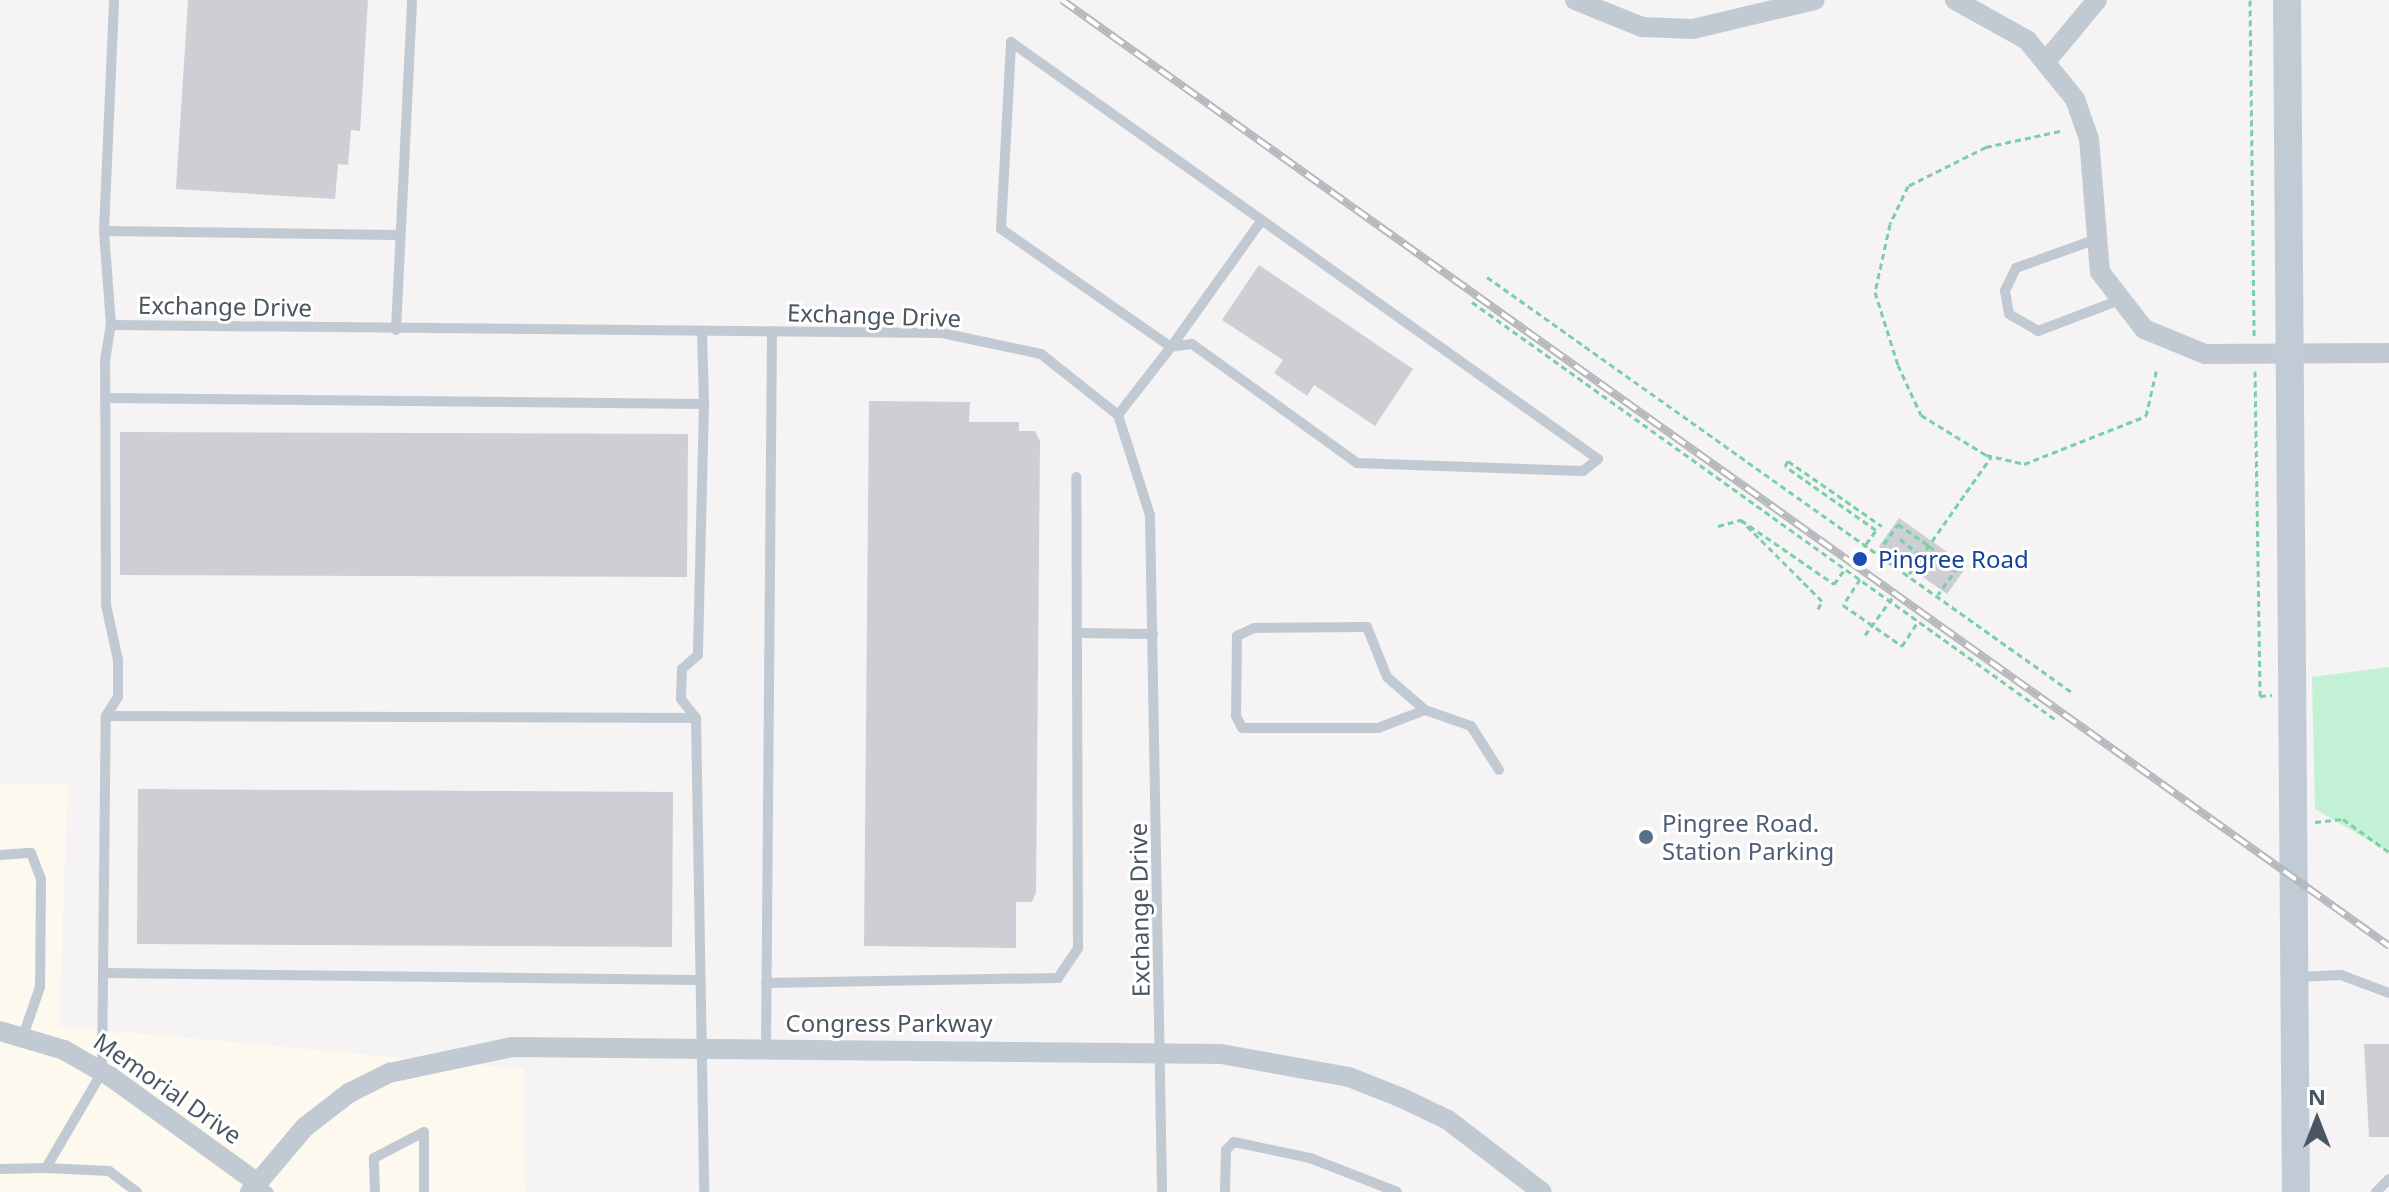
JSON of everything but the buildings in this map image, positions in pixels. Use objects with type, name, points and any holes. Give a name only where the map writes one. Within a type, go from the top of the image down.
[{"type":"street","points":[[1575,0],[1642,27],[1693,29],[1815,0]]},
{"type":"street","points":[[1955,0],[2027,40],[2047,60],[2086,124],[2094,240],[2117,301],[2155,338],[2189,351],[2389,353]]},
{"type":"street","points":[[2047,60],[2097,0]]},
{"type":"street","points":[[2287,0],[2297,824],[2296,1192]]},
{"type":"street","name":"Memorial Drive","points":[[0,1031],[23,1036],[102,1072],[259,1189]]},
{"type":"street","name":"Congress Parkway","points":[[259,1189],[305,1127],[389,1073],[512,1047],[698,1047],[1163,1050],[1349,1077],[1448,1120],[1539,1191]]},
{"type":"lane","points":[[46,1168],[102,1072],[106,716],[118,697],[118,660],[106,605],[105,398],[111,325],[104,231],[114,0]]},
{"type":"lane","points":[[396,330],[396,235],[412,0]]},
{"type":"lane","points":[[1011,42],[1598,459],[1583,471],[1357,463],[1192,344],[1171,347],[1001,229],[1011,42]]},
{"type":"lane","points":[[1118,415],[1262,220]]},
{"type":"lane","points":[[104,231],[396,235]]},
{"type":"lane","points":[[2094,240],[2016,268],[2005,291],[2009,314],[2038,331],[2117,301]]},
{"type":"lane","name":"Exchange Drive","points":[[111,325],[942,333],[1041,354],[1118,415],[1150,515],[1163,1050],[1162,1192]]},
{"type":"lane","points":[[702,331],[704,404],[698,655],[682,669],[681,699],[696,718],[698,1047],[704,1192]]},
{"type":"lane","points":[[766,1048],[772,331]]},
{"type":"lane","points":[[105,398],[704,404]]},
{"type":"lane","points":[[766,983],[1058,978],[1078,948],[1076,477]]},
{"type":"lane","points":[[1425,710],[1378,728],[1242,728],[1236,716],[1237,636],[1254,628],[1367,627],[1387,677],[1425,710],[1471,726],[1499,770]]},
{"type":"lane","points":[[1077,633],[1153,634]]},
{"type":"lane","points":[[106,716],[696,718]]},
{"type":"lane","points":[[0,855],[31,853],[41,879],[40,987],[23,1036]]},
{"type":"lane","points":[[105,973],[698,980]]},
{"type":"lane","points":[[2297,977],[2341,975],[2389,993]]},
{"type":"lane","points":[[375,1192],[374,1158],[424,1132],[424,1192]]},
{"type":"lane","points":[[1225,1192],[1226,1150],[1234,1142],[1310,1158],[1397,1192]]},
{"type":"lane","points":[[0,1169],[109,1171],[137,1192]]},
{"type":"lane","points":[[2376,1192],[2389,1179]]},
{"type":"path","points":[[2060,131],[2032,133],[1923,173],[1900,199],[1876,275],[1878,311],[1921,415],[1991,457],[2024,464],[2141,420],[2150,410],[2157,368]]},
{"type":"path","points":[[1487,277],[2073,693]]},
{"type":"path","points":[[1472,302],[2056,720]]},
{"type":"path","points":[[1909,574],[1991,457]]},
{"type":"path","points":[[1866,544],[1876,530],[1785,466],[1788,461],[1882,526]]},
{"type":"path","points":[[1718,526],[1741,520],[1834,584],[1845,569]]},
{"type":"path","points":[[1741,520],[1822,601],[1818,609]]},
{"type":"path","points":[[1878,552],[1898,524],[1929,546],[1958,567],[1938,595]]},
{"type":"path","points":[[1900,539],[1922,556]]},
{"type":"path","points":[[1860,579],[1843,605],[1902,646],[1918,621]]},
{"type":"path","points":[[1865,635],[1895,594]]},
{"type":"path","points":[[2297,824],[2343,819],[2389,852]]},
{"type":"shaded area","points":[[0,785],[68,785],[59,1026],[524,1069],[525,1192],[0,1192]]},
{"type":"green space","points":[[2389,667],[2389,852],[2315,809],[2312,677]]},
{"type":"railway","points":[[1062,0],[2389,946]]},
{"type":"place","name":"Pingree Road","points":[[1860,559]]},
{"type":"place","name":"Pingree Road. Station Parking","points":[[1646,837]]}]
